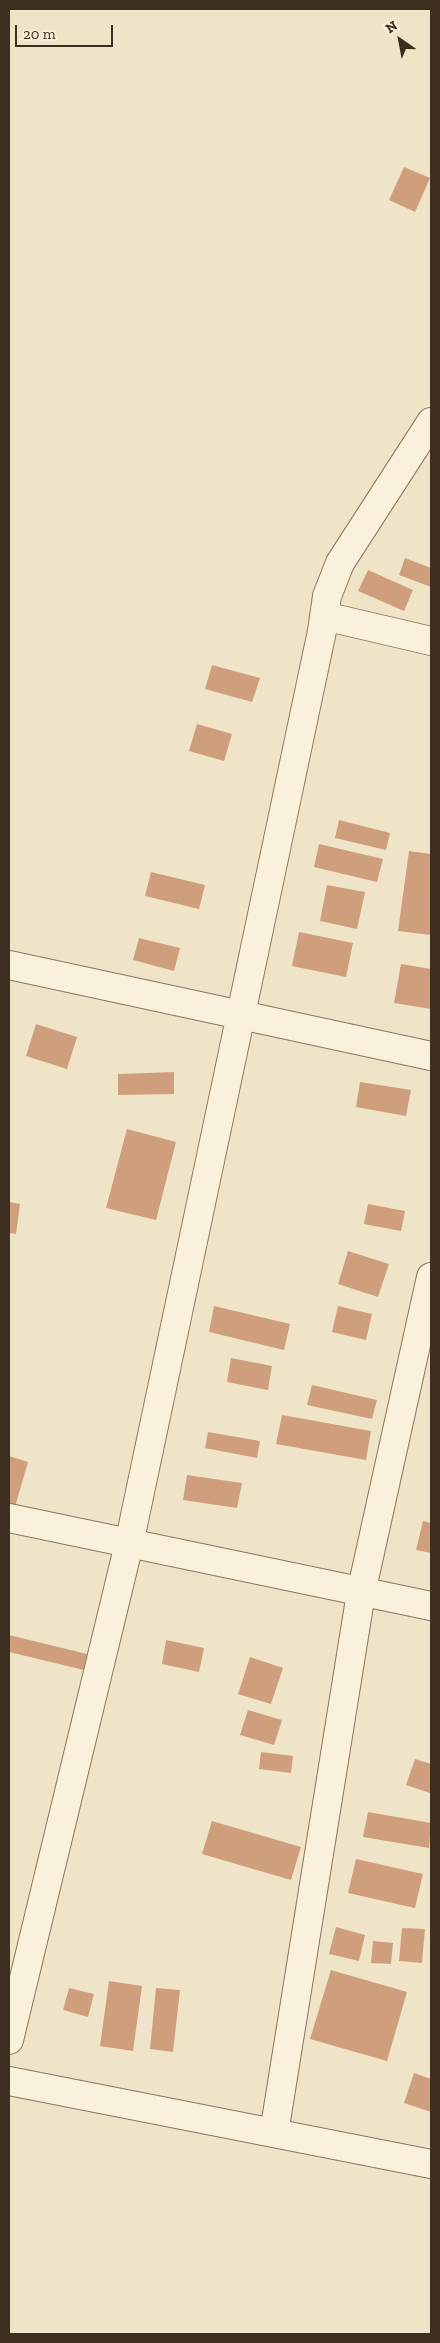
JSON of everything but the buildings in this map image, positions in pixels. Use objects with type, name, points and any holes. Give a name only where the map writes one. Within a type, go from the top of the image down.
[{"type":"street","points":[[9,2040],[129,1544],[324,616],[326,596],[340,563],[431,422]]},
{"type":"street","points":[[324,616],[431,641]]},
{"type":"street","points":[[9,965],[431,1056]]},
{"type":"street","points":[[274,2133],[361,1593],[431,1276]]},
{"type":"street","points":[[9,1518],[361,1593],[431,1606]]},
{"type":"street","points":[[9,2081],[431,2164]]}]
